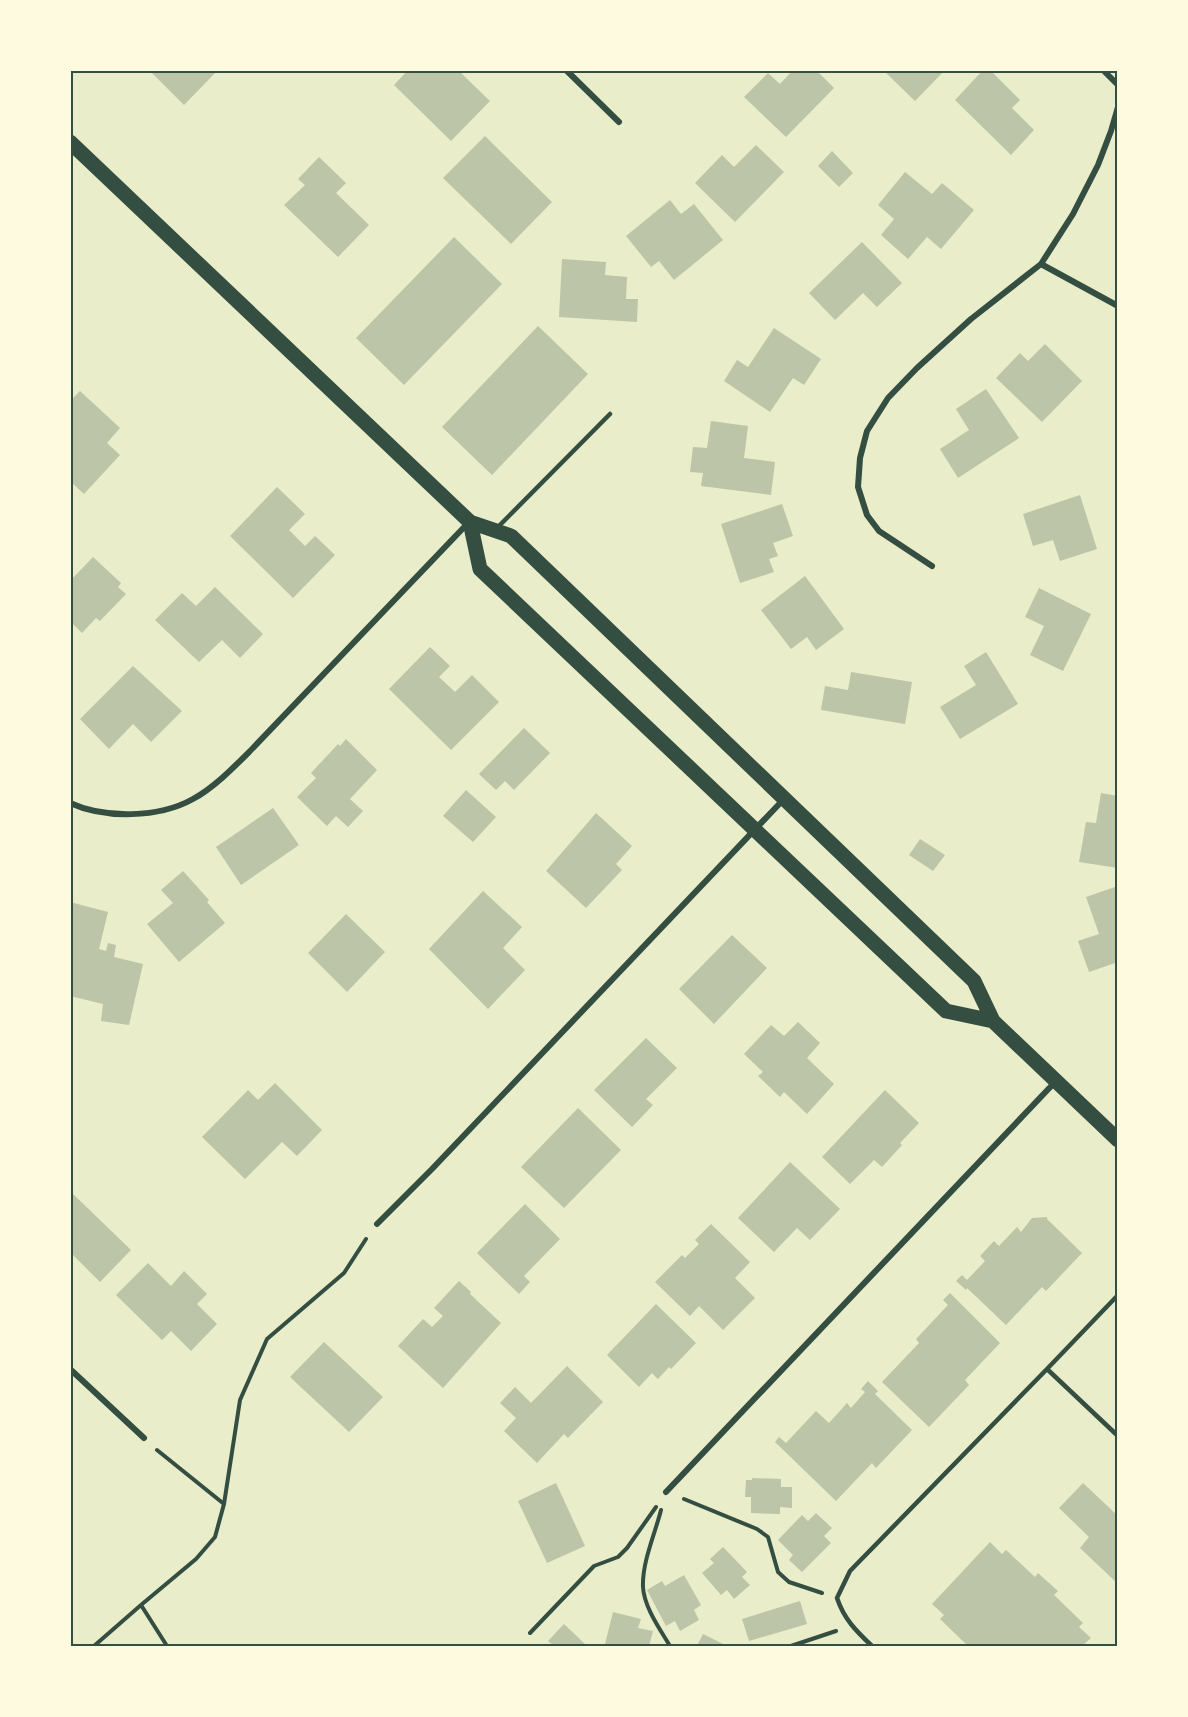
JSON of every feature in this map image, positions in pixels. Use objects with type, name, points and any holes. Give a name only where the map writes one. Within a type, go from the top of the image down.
[{"type":"main road","points":[[70,142],[470,522],[511,536],[974,981],[993,1021],[1118,1140]]},
{"type":"main road","points":[[470,522],[480,569],[946,1011],[993,1021]]},
{"type":"street","points":[[566,70],[619,122]]},
{"type":"street","points":[[1102,70],[1118,85]]},
{"type":"street","points":[[932,566],[879,531],[867,515],[858,487],[860,458],[867,431],[888,398],[917,368],[971,319],[1041,264],[1073,214],[1098,165],[1118,107]]},
{"type":"street","points":[[1041,264],[1118,306]]},
{"type":"street","points":[[70,803],[119,815],[158,812],[192,800],[230,770],[253,748],[470,522]]},
{"type":"street","points":[[376,1224],[454,1146],[784,799]]},
{"type":"street","points":[[666,1492],[1056,1081]]},
{"type":"street","points":[[70,1369],[144,1438]]},
{"type":"lane","points":[[494,530],[610,414]]},
{"type":"lane","points":[[872,1647],[851,1626],[837,1598],[850,1571],[1118,1295]]},
{"type":"lane","points":[[1047,1369],[1118,1436]]},
{"type":"path","points":[[94,1647],[196,1559],[215,1537],[224,1504],[240,1400],[267,1339],[344,1273],[376,1224]]},
{"type":"path","points":[[144,1438],[224,1504]]},
{"type":"path","points":[[666,1492],[757,1529],[768,1537],[778,1572],[789,1582],[837,1598]]},
{"type":"path","points":[[530,1633],[594,1566],[618,1557],[627,1548],[666,1492]]},
{"type":"path","points":[[666,1492],[646,1565],[643,1588],[651,1612],[670,1647]]},
{"type":"path","points":[[141,1605],[167,1647]]},
{"type":"path","points":[[791,1647],[851,1626]]},
{"type":"building","points":[[149,70],[215,70],[216,72],[184,105]]},
{"type":"building","points":[[408,70],[463,70],[461,73],[490,101],[451,141],[394,85]]},
{"type":"building","points":[[793,70],[816,70],[834,88],[786,137],[744,97],[768,73],[780,84]]},
{"type":"building","points":[[883,70],[945,70],[915,101]]},
{"type":"building","points":[[983,70],[990,70],[1020,100],[1012,108],[1034,130],[1011,155],[955,100]]},
{"type":"building","points":[[485,136],[552,202],[511,244],[443,178]]},
{"type":"building","points":[[756,145],[784,172],[735,222],[695,183],[722,155],[734,167]]},
{"type":"building","points":[[832,151],[853,173],[839,187],[818,166]]},
{"type":"building","points":[[319,157],[346,183],[336,193],[369,225],[338,257],[284,205],[305,185],[298,179]]},
{"type":"building","points":[[905,172],[932,194],[942,183],[974,210],[941,249],[927,237],[908,259],[881,235],[894,219],[878,205]]},
{"type":"building","points":[[670,200],[681,214],[694,204],[723,240],[674,280],[659,261],[651,267],[626,236]]},
{"type":"building","points":[[454,237],[502,284],[404,385],[356,338]]},
{"type":"building","points":[[862,242],[902,283],[877,307],[863,293],[835,320],[809,293]]},
{"type":"building","points":[[562,259],[606,262],[605,275],[627,277],[626,299],[638,299],[637,322],[559,317]]},
{"type":"building","points":[[538,326],[588,374],[492,475],[442,427]]},
{"type":"building","points":[[774,328],[821,359],[804,385],[793,378],[770,412],[724,381],[737,360],[748,367]]},
{"type":"building","points":[[1045,344],[1082,381],[1042,422],[996,378],[1020,353],[1028,361]]},
{"type":"building","points":[[986,389],[1019,438],[958,478],[940,449],[969,430],[956,409]]},
{"type":"building","points":[[80,391],[120,428],[107,443],[120,455],[84,494],[70,481],[70,401]]},
{"type":"building","points":[[711,421],[748,426],[744,458],[775,462],[771,495],[701,486],[703,473],[690,472],[693,447],[707,448]]},
{"type":"building","points":[[277,487],[305,514],[289,530],[305,546],[315,536],[335,555],[293,598],[230,536]]},
{"type":"building","points":[[1080,495],[1097,549],[1060,561],[1053,540],[1033,546],[1023,514]]},
{"type":"building","points":[[782,504],[793,536],[773,543],[778,556],[769,559],[774,572],[740,583],[721,524]]},
{"type":"building","points":[[93,557],[121,583],[118,587],[126,594],[100,621],[96,618],[82,633],[70,621],[70,581]]},
{"type":"building","points":[[805,576],[844,629],[816,650],[807,637],[791,649],[761,610]]},
{"type":"building","points":[[215,587],[263,634],[240,658],[222,640],[199,662],[155,620],[182,593],[196,606]]},
{"type":"building","points":[[1039,588],[1091,614],[1063,671],[1030,655],[1044,626],[1025,617]]},
{"type":"building","points":[[430,647],[450,666],[439,677],[455,692],[472,675],[499,702],[451,750],[389,689]]},
{"type":"building","points":[[986,652],[1018,704],[960,739],[940,707],[976,685],[964,666]]},
{"type":"building","points":[[133,666],[182,711],[151,742],[133,724],[109,749],[80,719]]},
{"type":"building","points":[[851,672],[912,682],[905,724],[821,710],[825,686],[848,690]]},
{"type":"building","points":[[524,728],[550,753],[514,790],[505,781],[496,790],[479,774]]},
{"type":"building","points":[[346,739],[377,770],[350,799],[363,811],[348,827],[336,816],[327,826],[297,797],[316,778],[311,773],[338,744],[340,746]]},
{"type":"building","points":[[466,790],[496,817],[473,842],[443,816]]},
{"type":"building","points":[[1101,793],[1118,796],[1118,868],[1079,862],[1086,822],[1096,823]]},
{"type":"building","points":[[273,808],[299,845],[241,885],[216,847]]},
{"type":"building","points":[[596,813],[632,846],[616,864],[622,870],[586,908],[546,871]]},
{"type":"building","points":[[920,839],[945,855],[933,871],[909,855]]},
{"type":"building","points":[[183,871],[209,900],[207,902],[225,923],[179,962],[147,924],[173,903],[161,890]]},
{"type":"building","points":[[1118,886],[1118,962],[1089,972],[1078,941],[1099,934],[1086,897]]},
{"type":"building","points":[[483,891],[522,927],[503,948],[525,970],[488,1009],[429,949]]},
{"type":"building","points":[[70,902],[108,912],[99,949],[106,951],[108,943],[116,945],[114,957],[143,964],[129,1025],[101,1021],[103,1004],[70,996]]},
{"type":"building","points":[[346,914],[385,952],[347,992],[308,953]]},
{"type":"building","points":[[732,935],[767,968],[714,1024],[679,989]]},
{"type":"building","points":[[798,1022],[820,1043],[807,1058],[834,1084],[807,1114],[784,1092],[780,1097],[758,1076],[763,1072],[744,1054],[771,1025],[784,1036]]},
{"type":"building","points":[[646,1038],[677,1068],[646,1099],[653,1105],[632,1127],[594,1090]]},
{"type":"building","points":[[275,1083],[322,1130],[297,1156],[282,1142],[245,1179],[202,1137],[248,1090],[258,1100]]},
{"type":"building","points":[[885,1090],[919,1123],[882,1167],[874,1160],[850,1184],[822,1157]]},
{"type":"building","points":[[578,1108],[621,1150],[564,1208],[521,1167]]},
{"type":"building","points":[[790,1162],[840,1209],[810,1240],[797,1228],[774,1252],[738,1218]]},
{"type":"building","points":[[73,1194],[131,1250],[100,1282],[70,1252],[70,1196]]},
{"type":"building","points":[[525,1204],[560,1239],[524,1276],[530,1282],[519,1294],[477,1253]]},
{"type":"building","points":[[1047,1217],[1082,1253],[1046,1291],[1042,1287],[1006,1325],[967,1288],[966,1290],[956,1281],[962,1275],[967,1280],[985,1261],[980,1256],[994,1241],[999,1246],[1017,1227],[1021,1232],[1032,1218]]},
{"type":"building","points":[[711,1224],[750,1262],[735,1278],[755,1298],[723,1330],[699,1306],[690,1316],[655,1282],[682,1255],[685,1258],[699,1244],[695,1240]]},
{"type":"building","points":[[148,1263],[171,1286],[184,1271],[207,1294],[197,1304],[217,1324],[191,1351],[171,1331],[162,1340],[116,1295]]},
{"type":"building","points":[[459,1281],[501,1323],[443,1388],[398,1346],[423,1319],[432,1327],[443,1316],[434,1308]]},
{"type":"building","points":[[950,1293],[1000,1343],[965,1380],[969,1385],[929,1427],[882,1382],[919,1343],[916,1339],[948,1305],[943,1300]]},
{"type":"building","points":[[656,1304],[696,1343],[671,1369],[669,1367],[658,1379],[652,1373],[639,1387],[607,1355]]},
{"type":"building","points":[[324,1342],[383,1397],[349,1432],[290,1377]]},
{"type":"building","points":[[567,1366],[603,1402],[568,1438],[564,1434],[537,1463],[504,1431],[516,1418],[500,1403],[515,1387],[531,1403]]},
{"type":"building","points":[[868,1381],[878,1391],[875,1394],[912,1430],[876,1468],[872,1463],[836,1501],[775,1442],[779,1437],[786,1443],[816,1411],[829,1423],[847,1403],[851,1408],[865,1392],[861,1389]]},
{"type":"building","points":[[752,1478],[781,1479],[781,1487],[792,1487],[792,1508],[780,1507],[780,1514],[751,1513],[751,1497],[745,1497],[746,1480],[752,1480]]},
{"type":"building","points":[[556,1483],[585,1546],[547,1563],[518,1501]]},
{"type":"building","points":[[1083,1483],[1118,1516],[1118,1584],[1080,1548],[1089,1537],[1059,1508]]},
{"type":"building","points":[[816,1513],[832,1528],[824,1536],[831,1543],[802,1572],[789,1560],[793,1555],[778,1540],[802,1515],[808,1521]]},
{"type":"building","points":[[990,1542],[1002,1554],[1006,1550],[1035,1577],[1038,1573],[1058,1591],[1054,1595],[1083,1623],[1079,1627],[1091,1638],[1082,1646],[968,1646],[940,1619],[944,1615],[932,1604]]},
{"type":"building","points":[[723,1547],[747,1572],[742,1577],[750,1585],[734,1599],[727,1590],[721,1595],[702,1573],[714,1563],[710,1559]]},
{"type":"building","points":[[684,1575],[701,1605],[694,1610],[699,1620],[680,1631],[675,1621],[666,1626],[647,1590],[662,1581],[665,1586]]},
{"type":"building","points":[[800,1601],[807,1624],[749,1641],[742,1619]]},
{"type":"building","points":[[613,1612],[641,1619],[638,1628],[653,1631],[649,1646],[605,1644]]},
{"type":"building","points":[[564,1624],[587,1646],[554,1646],[548,1641]]},
{"type":"building","points":[[703,1634],[727,1646],[697,1646]]}]
